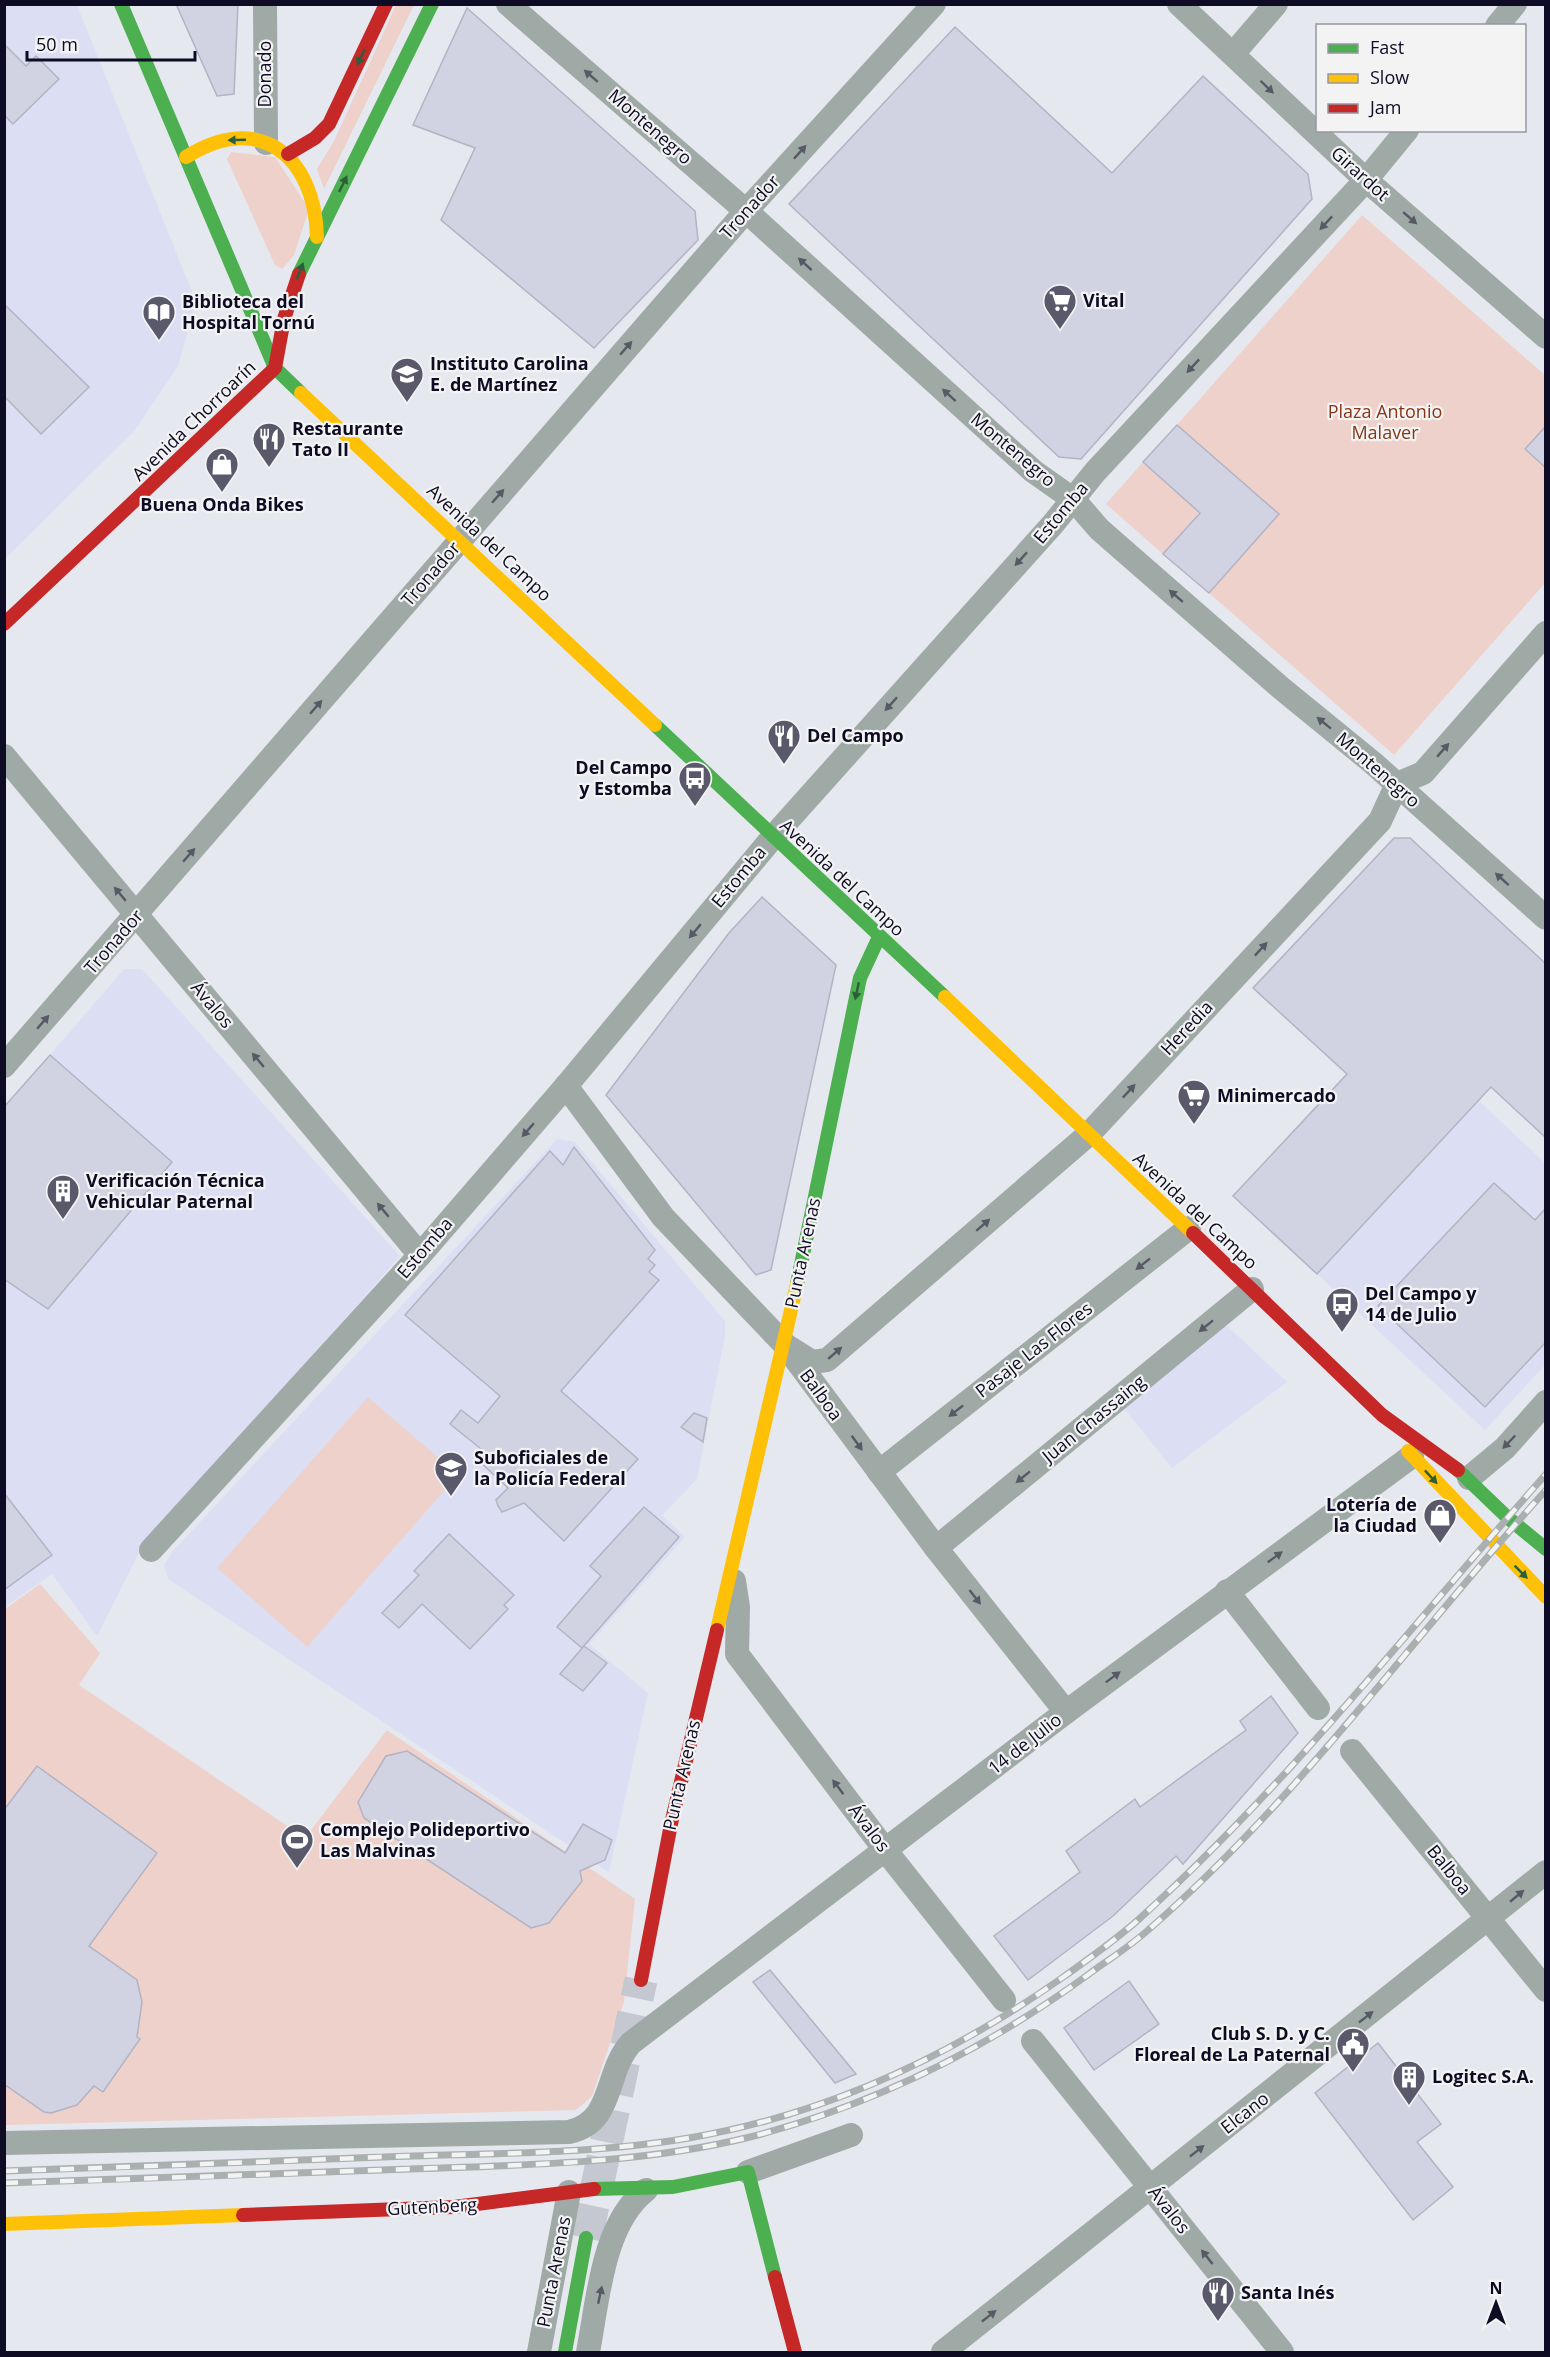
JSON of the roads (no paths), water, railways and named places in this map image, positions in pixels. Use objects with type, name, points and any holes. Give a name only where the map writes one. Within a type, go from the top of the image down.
[{"type":"main road","points":[[121,4],[275,368]]},
{"type":"main road","points":[[288,154],[315,138],[328,124],[386,4]]},
{"type":"main road","name":"Avenida Chorroarín","points":[[4,624],[275,368],[293,289],[432,4]]},
{"type":"main road","points":[[186,157],[211,143],[238,138],[266,142],[288,154],[303,171],[313,192],[318,214],[317,237]]},
{"type":"main road","name":"Avenida del Campo","points":[[275,368],[1189,1228],[1382,1415],[1469,1478],[1515,1524],[1545,1549]]},
{"type":"main road","name":"Punta Arenas","points":[[641,1980],[670,1824],[784,1345],[860,978],[879,937]]},
{"type":"main road","name":"Avenida del Campo","points":[[1382,1415],[1412,1456],[1545,1597]]},
{"type":"main road","points":[[1515,1524],[1539,1524]]},
{"type":"main road","points":[[748,2172],[795,2352]]},
{"type":"main road","name":"Gutenberg","points":[[4,2224],[454,2207],[493,2204],[592,2189],[646,2190],[748,2172]]},
{"type":"main road","name":"Punta Arenas","points":[[565,2352],[586,2238]]},
{"type":"street","name":"Donado","points":[[265,4],[266,142]]},
{"type":"street","name":"Montenegro","points":[[508,4],[746,211],[1033,471],[1074,500],[1099,529],[1281,688],[1397,784],[1545,918]]},
{"type":"street","name":"Tronador","points":[[4,1066],[137,916],[746,211],[934,4]]},
{"type":"street","name":"Girardot","points":[[1179,4],[1366,180],[1545,337]]},
{"type":"street","points":[[1233,54],[1275,4]]},
{"type":"street","points":[[1499,24],[1515,4]]},
{"type":"street","name":"Estomba","points":[[151,1550],[420,1255],[566,1086],[772,837],[1074,500],[1095,472],[1366,180],[1405,132]]},
{"type":"street","points":[[1397,784],[1423,773],[1545,633]]},
{"type":"street","name":"Ávalos","points":[[4,756],[420,1255]]},
{"type":"street","name":"Heredia","points":[[784,1345],[812,1362],[827,1360],[1089,1134],[1380,821],[1397,784]]},
{"type":"street","name":"Balboa","points":[[566,1086],[663,1217],[784,1345],[936,1548],[1066,1712]]},
{"type":"street","name":"Pasaje Las Flores","points":[[879,1472],[1189,1228]]},
{"type":"street","name":"Juan Chassaing","points":[[936,1548],[1252,1289]]},
{"type":"street","points":[[1469,1478],[1504,1448],[1545,1402]]},
{"type":"street","name":"14 de Julio","points":[[4,2143],[569,2132],[582,2129],[599,2114],[621,2054],[641,2035],[1227,1591],[1412,1456]]},
{"type":"street","name":"Punta Arenas","points":[[732,1571],[738,1606],[737,1654]]},
{"type":"street","points":[[1227,1591],[1318,1708]]},
{"type":"street","name":"Ávalos","points":[[737,1654],[886,1851],[1004,2000]]},
{"type":"street","name":"Balboa","points":[[1352,1751],[1545,1990]]},
{"type":"street","name":"Elcano","points":[[943,2352],[1489,1920],[1545,1872]]},
{"type":"street","name":"Ávalos","points":[[1033,2041],[1282,2352]]},
{"type":"street","name":"Gutenberg","points":[[748,2172],[851,2135]]},
{"type":"street","points":[[588,2352],[610,2244],[620,2219],[632,2201],[646,2190]]},
{"type":"street","name":"Punta Arenas","points":[[539,2352],[569,2192]]},
{"type":"tunnel","points":[[586,2238],[641,1980]]},
{"type":"railway","points":[[4,2171],[613,2148],[689,2138],[739,2128],[788,2115],[883,2080],[973,2034],[1016,2008],[1059,1980],[1138,1920],[1193,1869],[1298,1760],[1546,1474]]},
{"type":"railway","points":[[4,2183],[495,2166],[624,2158],[667,2153],[750,2137],[841,2109],[885,2091],[969,2050],[1050,2001],[1126,1948],[1202,1881],[1304,1773],[1546,1490]]},
{"type":"place","name":"Vital","points":[[1060,330]]},
{"type":"place","name":"Biblioteca del Hospital Tornú","points":[[159,341]]},
{"type":"place","name":"Instituto Carolina E. de Martínez","points":[[407,403]]},
{"type":"place","name":"Restaurante Tato II","points":[[269,468]]},
{"type":"place","name":"Buena Onda Bikes","points":[[222,493]]},
{"type":"place","name":"Del Campo","points":[[784,765]]},
{"type":"place","name":"Del Campo y Estomba","points":[[695,807]]},
{"type":"place","name":"Minimercado","points":[[1194,1125]]},
{"type":"place","name":"Verificación Técnica Vehicular Paternal","points":[[63,1220]]},
{"type":"place","name":"Del Campo y 14 de Julio","points":[[1342,1333]]},
{"type":"place","name":"Suboficiales de la Policía Federal","points":[[451,1497]]},
{"type":"place","name":"Lotería de la Ciudad","points":[[1440,1544]]},
{"type":"place","name":"Complejo Polideportivo Las Malvinas","points":[[297,1869]]},
{"type":"place","name":"Club S. D. y C. Floreal de La Paternal","points":[[1353,2073]]},
{"type":"place","name":"Logitec S.A.","points":[[1409,2106]]},
{"type":"place","name":"Santa Inés","points":[[1218,2322]]},
{"type":"park label","name":"Plaza Antonio Malaver","points":[[1385,422]]}]
